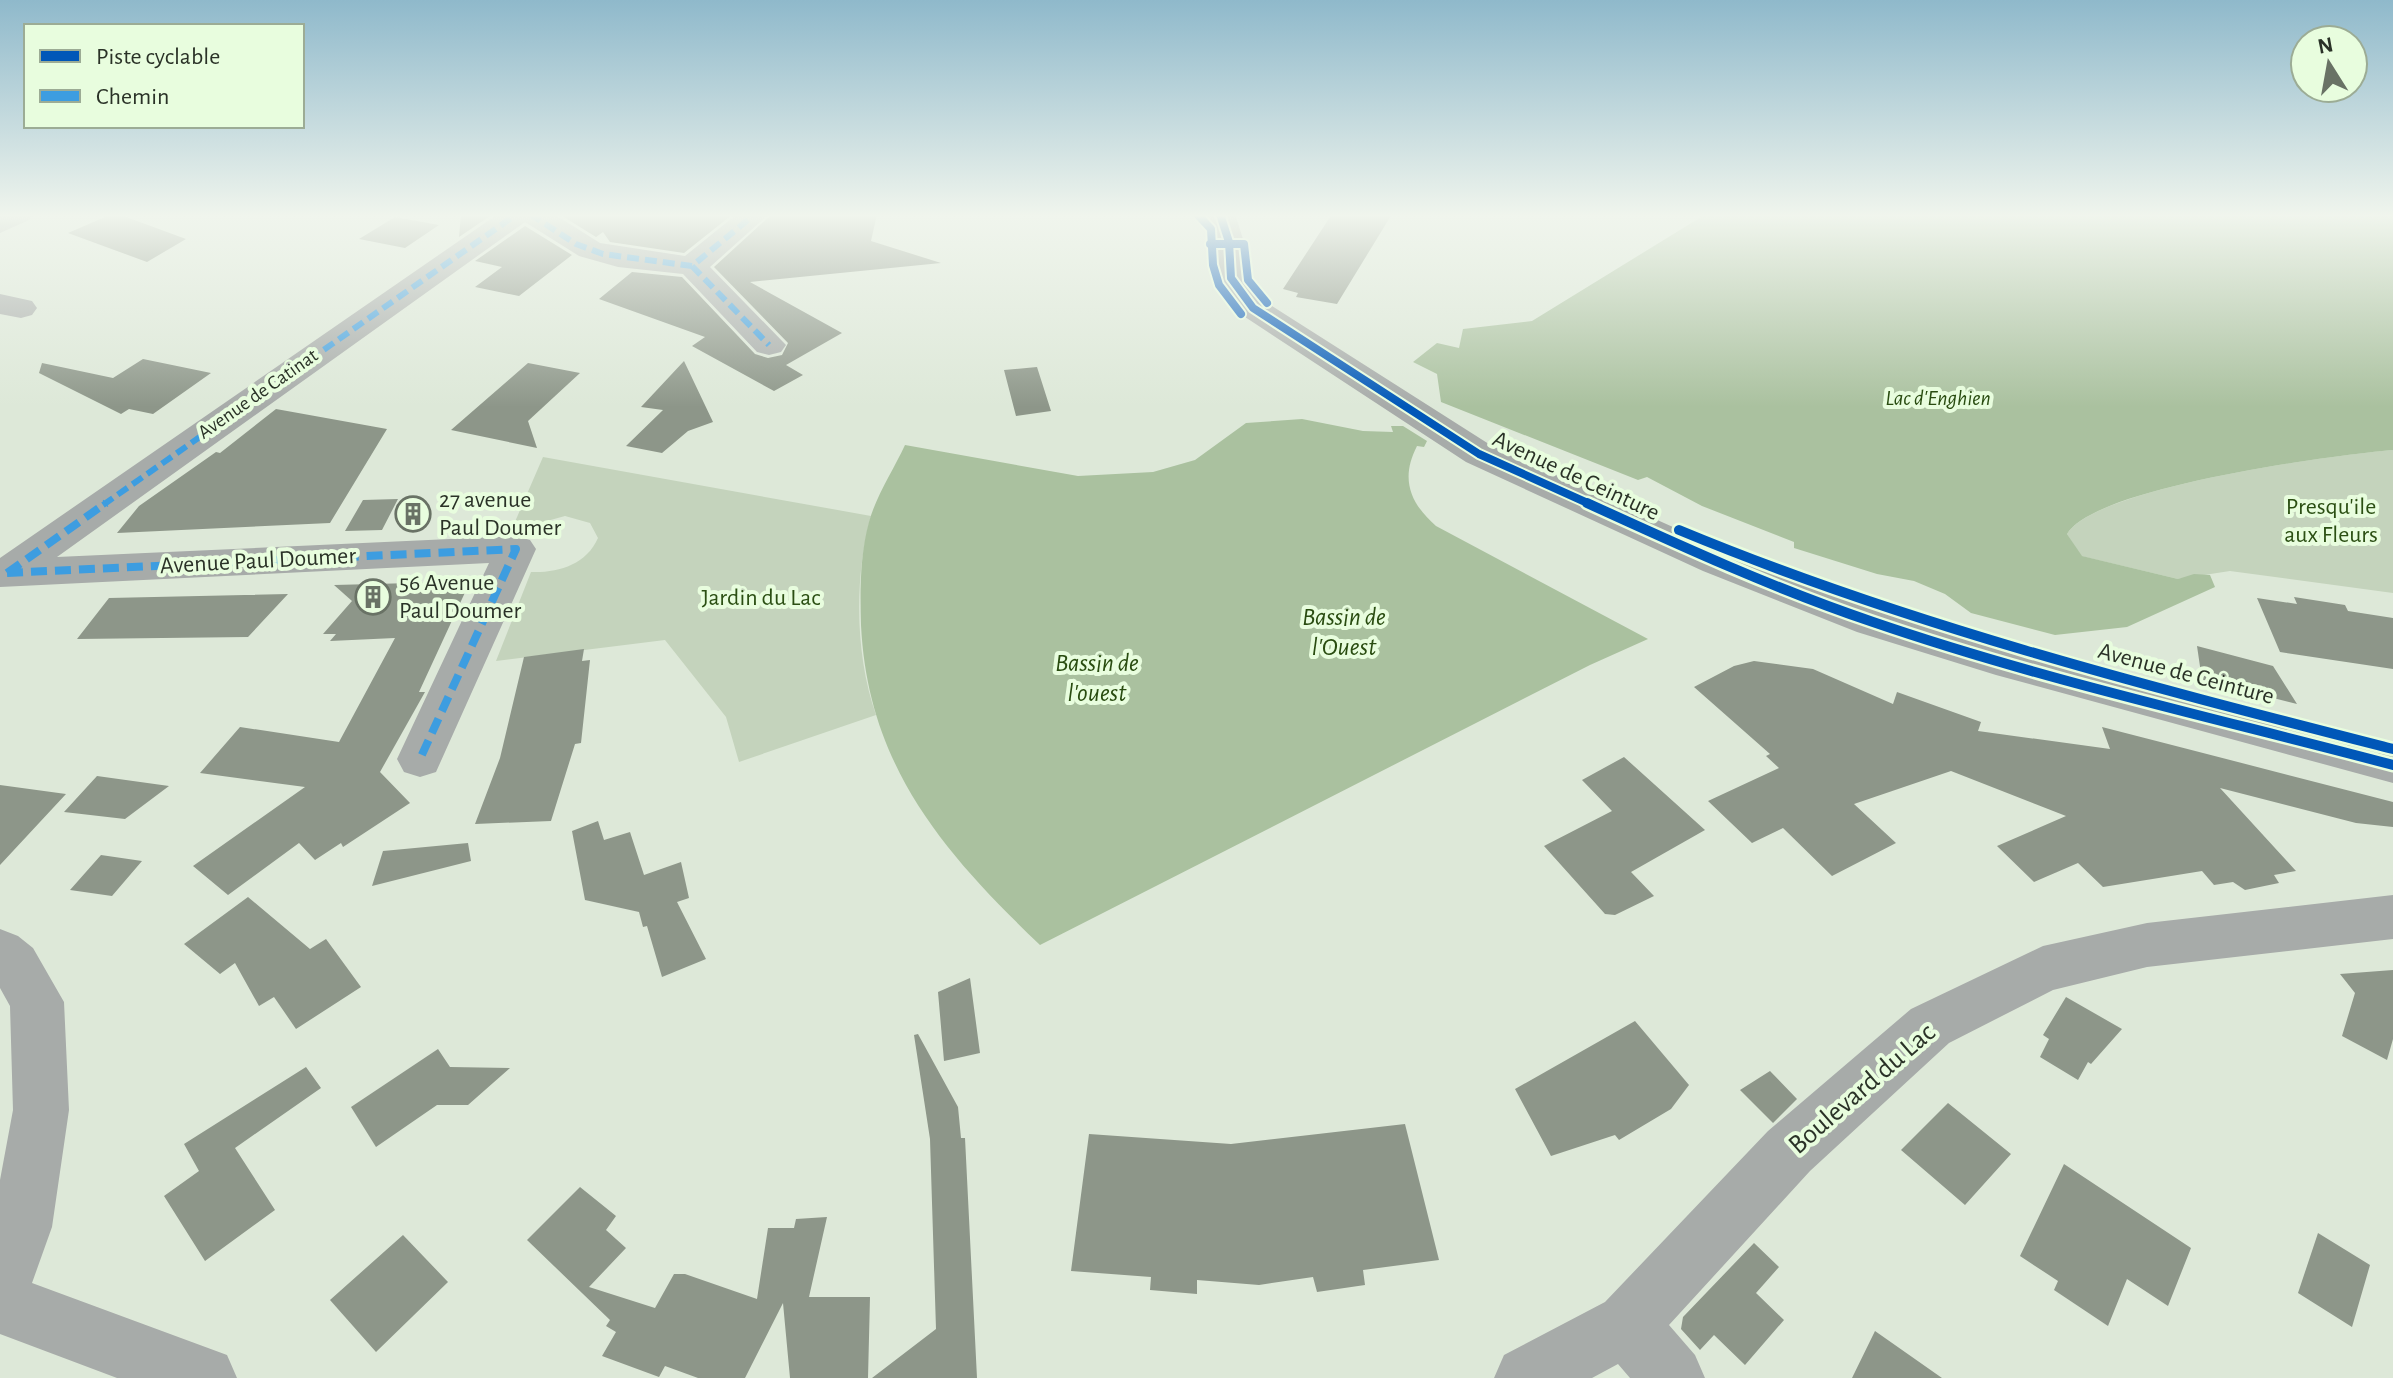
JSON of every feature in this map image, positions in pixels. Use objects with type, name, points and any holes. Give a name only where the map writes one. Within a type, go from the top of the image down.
[{"type":"street","name":"Avenue de Catinat","points":[[2,574],[425,278]]},
{"type":"street","points":[[704,278],[769,345]]},
{"type":"street","name":"Avenue de Ceinture","points":[[1232,278],[1239,293],[1261,314],[1479,454],[1717,562],[1828,607],[1953,648],[2393,765]]},
{"type":"street","name":"Avenue Paul Doumer","points":[[2,574],[516,549],[420,759]]},
{"type":"street","name":"Boulevard du Lac","points":[[1527,1378],[1627,1324],[1789,1151],[1930,1026],[2043,969],[2147,945],[2393,917]]},
{"type":"street","points":[[0,952],[14,964],[37,1002],[41,1110],[22,1227],[0,1284]]},
{"type":"street","points":[[0,1303],[204,1378]]},
{"type":"street","points":[[1627,1324],[1672,1378]]},
{"type":"green space","name":"Presqu'ile aux Fleurs","points":[[2393,450],[2393,593],[2230,571],[2178,579],[2081,556],[2067,534],[2087,517],[2121,502],[2167,488],[2271,466]]},
{"type":"green space","name":"Jardin du Lac","points":[[543,457],[871,516],[862,565],[859,616],[864,667],[876,715],[739,762],[726,717],[665,640],[496,661],[531,572],[570,566],[586,555],[598,538],[590,523],[565,516],[511,531]]},
{"type":"water","name":"Lac d'Enghien","points":[[1601,278],[2393,278],[2393,450],[2218,476],[2166,488],[2086,517],[2067,534],[2082,556],[2178,579],[2194,574],[2210,575],[2215,587],[2127,627],[2055,635],[1971,613],[1945,594],[1914,581],[1877,574],[1794,548],[1794,542],[1702,506],[1647,477],[1638,480],[1441,402],[1437,374],[1413,362],[1437,343],[1459,348],[1463,329],[1532,321]]},
{"type":"water","name":"Bassin de l'Ouest","points":[[1302,419],[1363,431],[1393,432],[1391,426],[1403,426],[1427,441],[1424,447],[1417,446],[1412,458],[1410,490],[1420,508],[1436,526],[1648,639],[1590,665],[1040,945],[972,876],[943,840],[895,764],[878,721],[867,675],[861,599],[866,535],[881,493],[905,445],[1078,476],[1153,472],[1195,460],[1246,423]]},
{"type":"building","points":[[487,278],[542,278],[519,296],[475,287]]},
{"type":"building","points":[[624,278],[683,278],[755,354],[768,358],[782,355],[788,343],[725,278],[787,278],[750,282],[842,333],[786,365],[803,375],[774,391],[692,346],[705,337],[599,299]]},
{"type":"building","points":[[1290,278],[1353,278],[1337,304],[1296,297],[1298,293],[1283,289]]},
{"type":"building","points":[[143,359],[211,373],[153,414],[129,409],[121,414],[39,373],[42,363],[113,378]]},
{"type":"building","points":[[684,361],[713,422],[688,431],[662,453],[626,446],[663,410],[641,407]]},
{"type":"building","points":[[528,363],[580,373],[528,421],[537,448],[451,430]]},
{"type":"building","points":[[1037,367],[1051,411],[1016,416],[1004,370]]},
{"type":"building","points":[[276,409],[387,429],[330,523],[117,533],[139,506],[216,452],[220,453]]},
{"type":"building","points":[[398,499],[382,530],[345,531],[363,500]]},
{"type":"building","points":[[452,582],[450,587],[468,586],[419,692],[425,692],[380,772],[410,803],[343,847],[341,843],[315,860],[299,843],[228,895],[193,866],[305,787],[200,773],[240,727],[339,742],[395,638],[330,641],[336,634],[323,634],[352,601],[334,585]]},
{"type":"building","points":[[288,594],[248,637],[77,639],[109,598]]},
{"type":"building","points":[[2294,597],[2345,605],[2348,611],[2393,618],[2393,669],[2280,652],[2257,598],[2297,604]]},
{"type":"building","points":[[2197,646],[2273,666],[2297,704],[2202,680]]},
{"type":"building","points":[[584,649],[582,661],[590,660],[581,743],[575,744],[551,821],[475,824],[500,758],[524,657]]},
{"type":"building","points":[[1754,661],[1813,669],[1893,704],[1897,692],[1981,722],[1978,731],[2110,749],[2102,727],[2393,802],[2393,827],[2356,823],[2220,788],[2296,871],[2274,875],[2279,883],[2245,890],[2233,882],[2214,885],[2202,871],[2103,887],[2078,863],[2034,882],[1997,846],[2066,816],[1951,771],[1854,804],[1896,843],[1832,876],[1783,828],[1752,843],[1708,801],[1779,768],[1766,756],[1770,754],[1694,687],[1734,666]]},
{"type":"building","points":[[1624,757],[1705,830],[1631,872],[1654,896],[1615,915],[1605,914],[1544,846],[1612,811],[1582,780]]},
{"type":"building","points":[[97,776],[169,786],[125,819],[64,812]]},
{"type":"building","points":[[0,785],[66,794],[0,865]]},
{"type":"building","points":[[598,821],[604,840],[630,832],[644,875],[681,862],[689,898],[677,902],[706,959],[662,977],[647,926],[643,927],[639,912],[585,900],[572,831]]},
{"type":"building","points":[[468,843],[471,861],[372,886],[383,851]]},
{"type":"building","points":[[101,855],[142,861],[112,896],[70,890]]},
{"type":"building","points":[[248,897],[310,949],[326,939],[361,987],[296,1029],[274,997],[259,1006],[235,963],[220,974],[184,944]]},
{"type":"building","points":[[2393,970],[2393,1039],[2387,1060],[2342,1036],[2355,993],[2340,974]]},
{"type":"building","points":[[970,978],[980,1053],[944,1061],[938,992]]},
{"type":"building","points":[[2066,997],[2122,1029],[2091,1064],[2088,1062],[2078,1080],[2040,1057],[2049,1039],[2043,1035]]},
{"type":"building","points":[[1635,1021],[1689,1085],[1671,1109],[1619,1140],[1615,1135],[1551,1156],[1515,1089]]},
{"type":"building","points":[[918,1034],[958,1107],[961,1138],[965,1138],[977,1378],[872,1378],[936,1329],[930,1139],[914,1035]]},
{"type":"building","points":[[438,1049],[450,1067],[510,1068],[468,1105],[437,1105],[376,1147],[351,1107]]},
{"type":"building","points":[[306,1067],[321,1088],[235,1148],[275,1210],[205,1261],[164,1196],[199,1171],[184,1144]]},
{"type":"building","points":[[1770,1071],[1797,1099],[1773,1123],[1740,1090]]},
{"type":"building","points":[[1948,1103],[2011,1154],[1965,1205],[1901,1150]]},
{"type":"building","points":[[1405,1124],[1439,1260],[1363,1270],[1365,1285],[1317,1292],[1313,1277],[1259,1285],[1197,1280],[1197,1294],[1150,1290],[1151,1277],[1071,1271],[1089,1134],[1231,1144]]},
{"type":"building","points":[[2064,1164],[2191,1248],[2168,1306],[2127,1279],[2108,1326],[2054,1290],[2058,1281],[2020,1256]]},
{"type":"building","points":[[580,1187],[616,1216],[606,1230],[626,1248],[589,1287],[655,1308],[674,1274],[685,1274],[757,1299],[768,1228],[794,1228],[796,1219],[827,1217],[809,1297],[870,1297],[868,1378],[790,1378],[783,1303],[745,1378],[698,1378],[665,1366],[659,1377],[602,1356],[616,1332],[606,1326],[610,1320],[527,1240]]},
{"type":"building","points":[[2318,1233],[2370,1265],[2352,1327],[2298,1293]]},
{"type":"building","points":[[403,1235],[448,1282],[376,1352],[330,1300]]},
{"type":"building","points":[[1754,1243],[1779,1267],[1756,1293],[1784,1320],[1745,1365],[1714,1335],[1700,1350],[1681,1329],[1683,1317]]},
{"type":"building","points":[[1875,1331],[1942,1378],[1852,1378]]},
{"type":"marked path","points":[[7,573],[426,278]]},
{"type":"marked path","points":[[704,278],[769,345]]},
{"type":"marked path","points":[[7,573],[516,549],[420,759]]},
{"type":"cycle path","points":[[1217,278],[1224,295],[1241,314]]},
{"type":"cycle path","points":[[1231,278],[1253,308],[1479,454],[1717,562],[1872,622],[1996,660],[2393,765]]},
{"type":"cycle path","points":[[1248,278],[1267,303]]},
{"type":"cycle path","points":[[1679,530],[1766,566],[1942,627],[2122,679],[2393,749]]},
{"type":"place","name":"27 avenue Paul Doumer","points":[[413,514]]},
{"type":"place","name":"56 Avenue Paul Doumer","points":[[373,597]]},
{"type":"water label","name":"Bassin de l'ouest","points":[[1097,678]]}]
